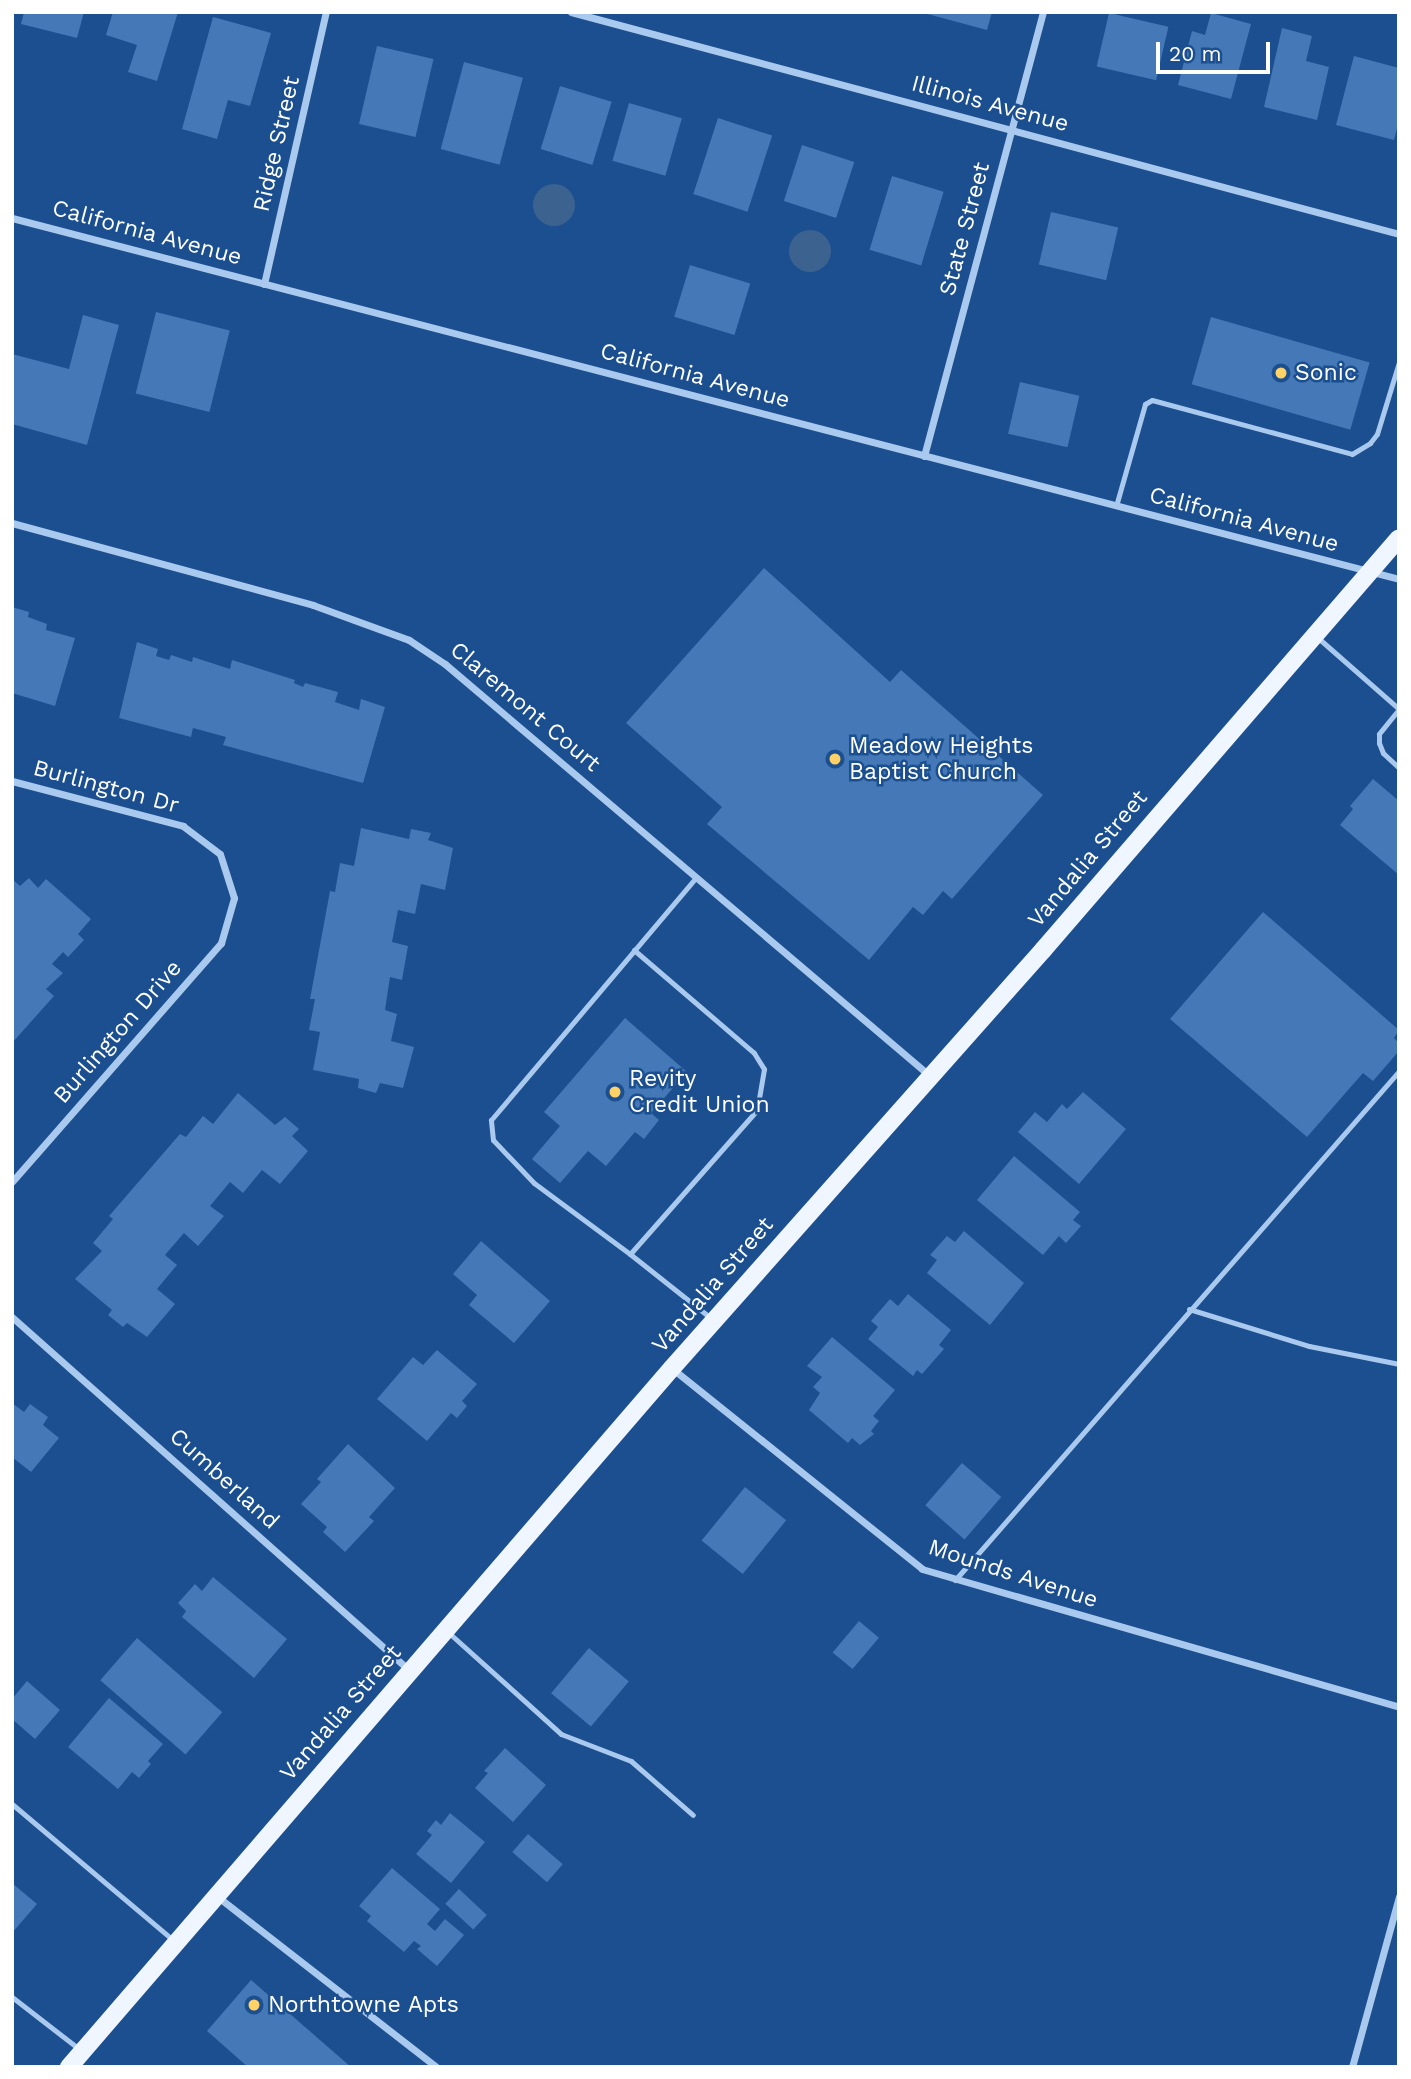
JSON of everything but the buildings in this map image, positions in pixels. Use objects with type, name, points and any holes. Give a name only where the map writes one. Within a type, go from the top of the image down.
[{"type":"main road","name":"Vandalia Street","points":[[69,2067],[672,1368],[1043,950],[1399,538]]},
{"type":"street","name":"Ridge Street","points":[[264,284],[326,12]]},
{"type":"street","name":"Illinois Avenue","points":[[571,12],[1399,234]]},
{"type":"street","name":"State Street","points":[[923,456],[1043,12]]},
{"type":"street","name":"California Avenue","points":[[12,218],[1399,579]]},
{"type":"street","name":"Claremont Court","points":[[12,523],[313,605],[409,640],[445,664],[930,1075]]},
{"type":"street","name":"Burlington Dr","points":[[12,781],[183,827],[220,854],[234,898]]},
{"type":"street","name":"Burlington Drive","points":[[12,1182],[221,943],[234,898]]},
{"type":"street","name":"Cumberland","points":[[12,1317],[410,1671]]},
{"type":"street","name":"Mounds Avenue","points":[[672,1368],[922,1569],[1399,1706]]},
{"type":"street","points":[[1352,2067],[1399,1895]]},
{"type":"street","points":[[216,1896],[436,2067]]},
{"type":"lane","points":[[1116,506],[1145,404],[1152,400],[1352,454],[1377,434],[1399,362]]},
{"type":"lane","points":[[1315,635],[1399,709],[1379,734],[1379,743],[1384,753],[1399,768]]},
{"type":"lane","points":[[696,877],[491,1120],[493,1139],[534,1183],[714,1321]]},
{"type":"lane","points":[[630,1254],[757,1110],[764,1069],[754,1054],[635,950]]},
{"type":"lane","points":[[955,1580],[1399,1070]]},
{"type":"lane","points":[[1189,1309],[1309,1346],[1399,1364]]},
{"type":"lane","points":[[445,1630],[561,1734],[631,1761],[693,1815]]},
{"type":"lane","points":[[12,1804],[175,1942]]},
{"type":"lane","points":[[12,1997],[82,2051]]},
{"type":"water","points":[[554,184],[569,190],[575,205],[569,220],[554,226],[539,220],[533,205],[539,190]]},
{"type":"water","points":[[810,230],[825,236],[831,251],[825,266],[810,272],[795,266],[789,251],[795,236]]},
{"type":"place","name":"Sonic","points":[[1281,373]]},
{"type":"place","name":"Meadow Heights Baptist Church","points":[[835,759]]},
{"type":"place","name":"Revity Credit Union","points":[[615,1092]]},
{"type":"place","name":"Northtowne Apts","points":[[254,2005]]}]
